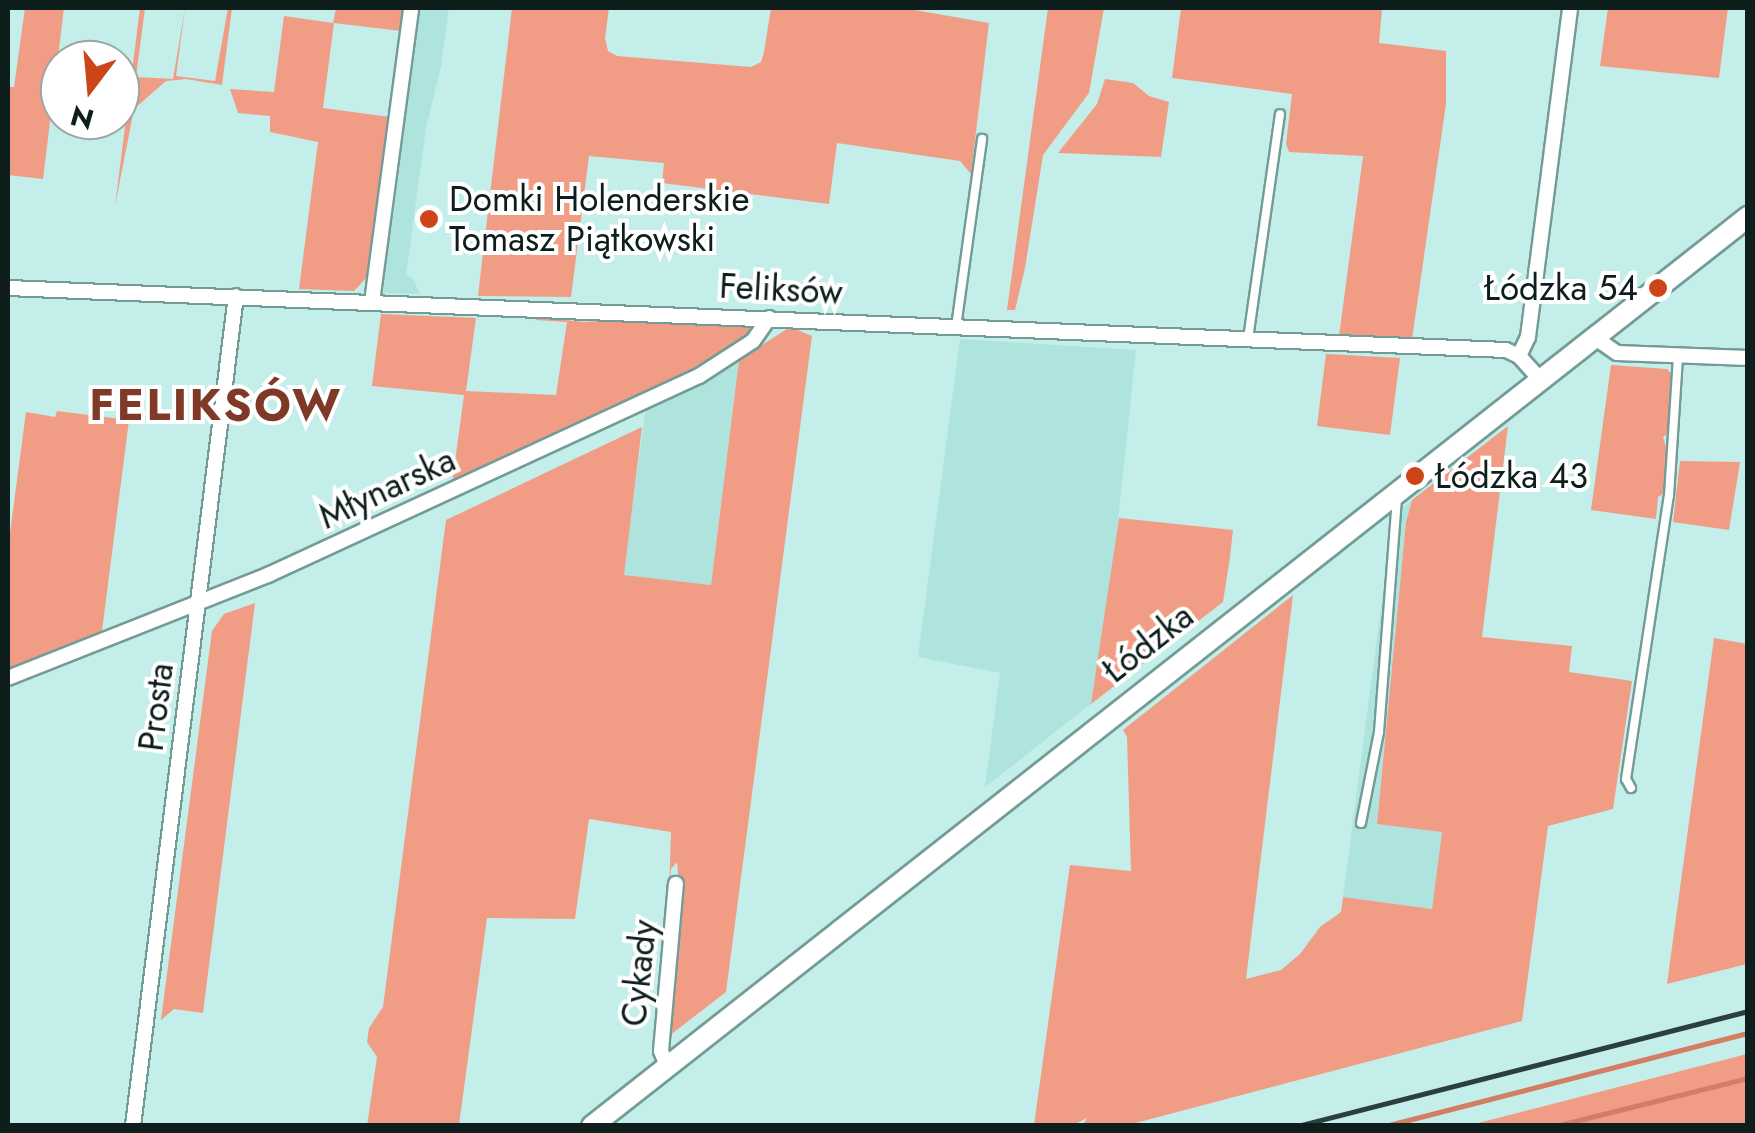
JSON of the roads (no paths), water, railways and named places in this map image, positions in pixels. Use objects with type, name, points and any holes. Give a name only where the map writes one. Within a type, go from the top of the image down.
[{"type":"main road","name":"Łódzka","points":[[592,1126],[1748,216]]},
{"type":"street","points":[[372,302],[412,8]]},
{"type":"street","points":[[1540,379],[1519,356],[1528,336],[1570,8]]},
{"type":"street","name":"Feliksów","points":[[8,288],[1506,350],[1519,356]]},
{"type":"street","name":"Prosta","points":[[133,1126],[197,628],[195,602],[236,296]]},
{"type":"street","name":"Młynarska","points":[[8,678],[401,516],[715,368],[753,341],[769,318]]},
{"type":"street","points":[[1594,337],[1617,352],[1748,358]]},
{"type":"street","name":"Cykady","points":[[667,1066],[661,1052],[676,884]]},
{"type":"lane","points":[[1248,339],[1280,114]]},
{"type":"lane","points":[[956,327],[982,139]]},
{"type":"lane","points":[[1630,788],[1626,780],[1669,496],[1678,355]]},
{"type":"lane","points":[[1361,822],[1379,732],[1398,532],[1396,490]]},
{"type":"waterway","points":[[1385,1126],[1748,1033]]},
{"type":"waterway","points":[[1555,1126],[1748,1078]]},
{"type":"railway","points":[[1297,1126],[1748,1011]]},
{"type":"place","name":"Domki Holenderskie Tomasz Piątkowski","points":[[429,219]]},
{"type":"place","name":"Łódzka 54","points":[[1658,288]]},
{"type":"place","name":"Łódzka 43","points":[[1415,476]]},
{"type":"district","name":"FELIKSÓW","points":[[216,405]]}]
